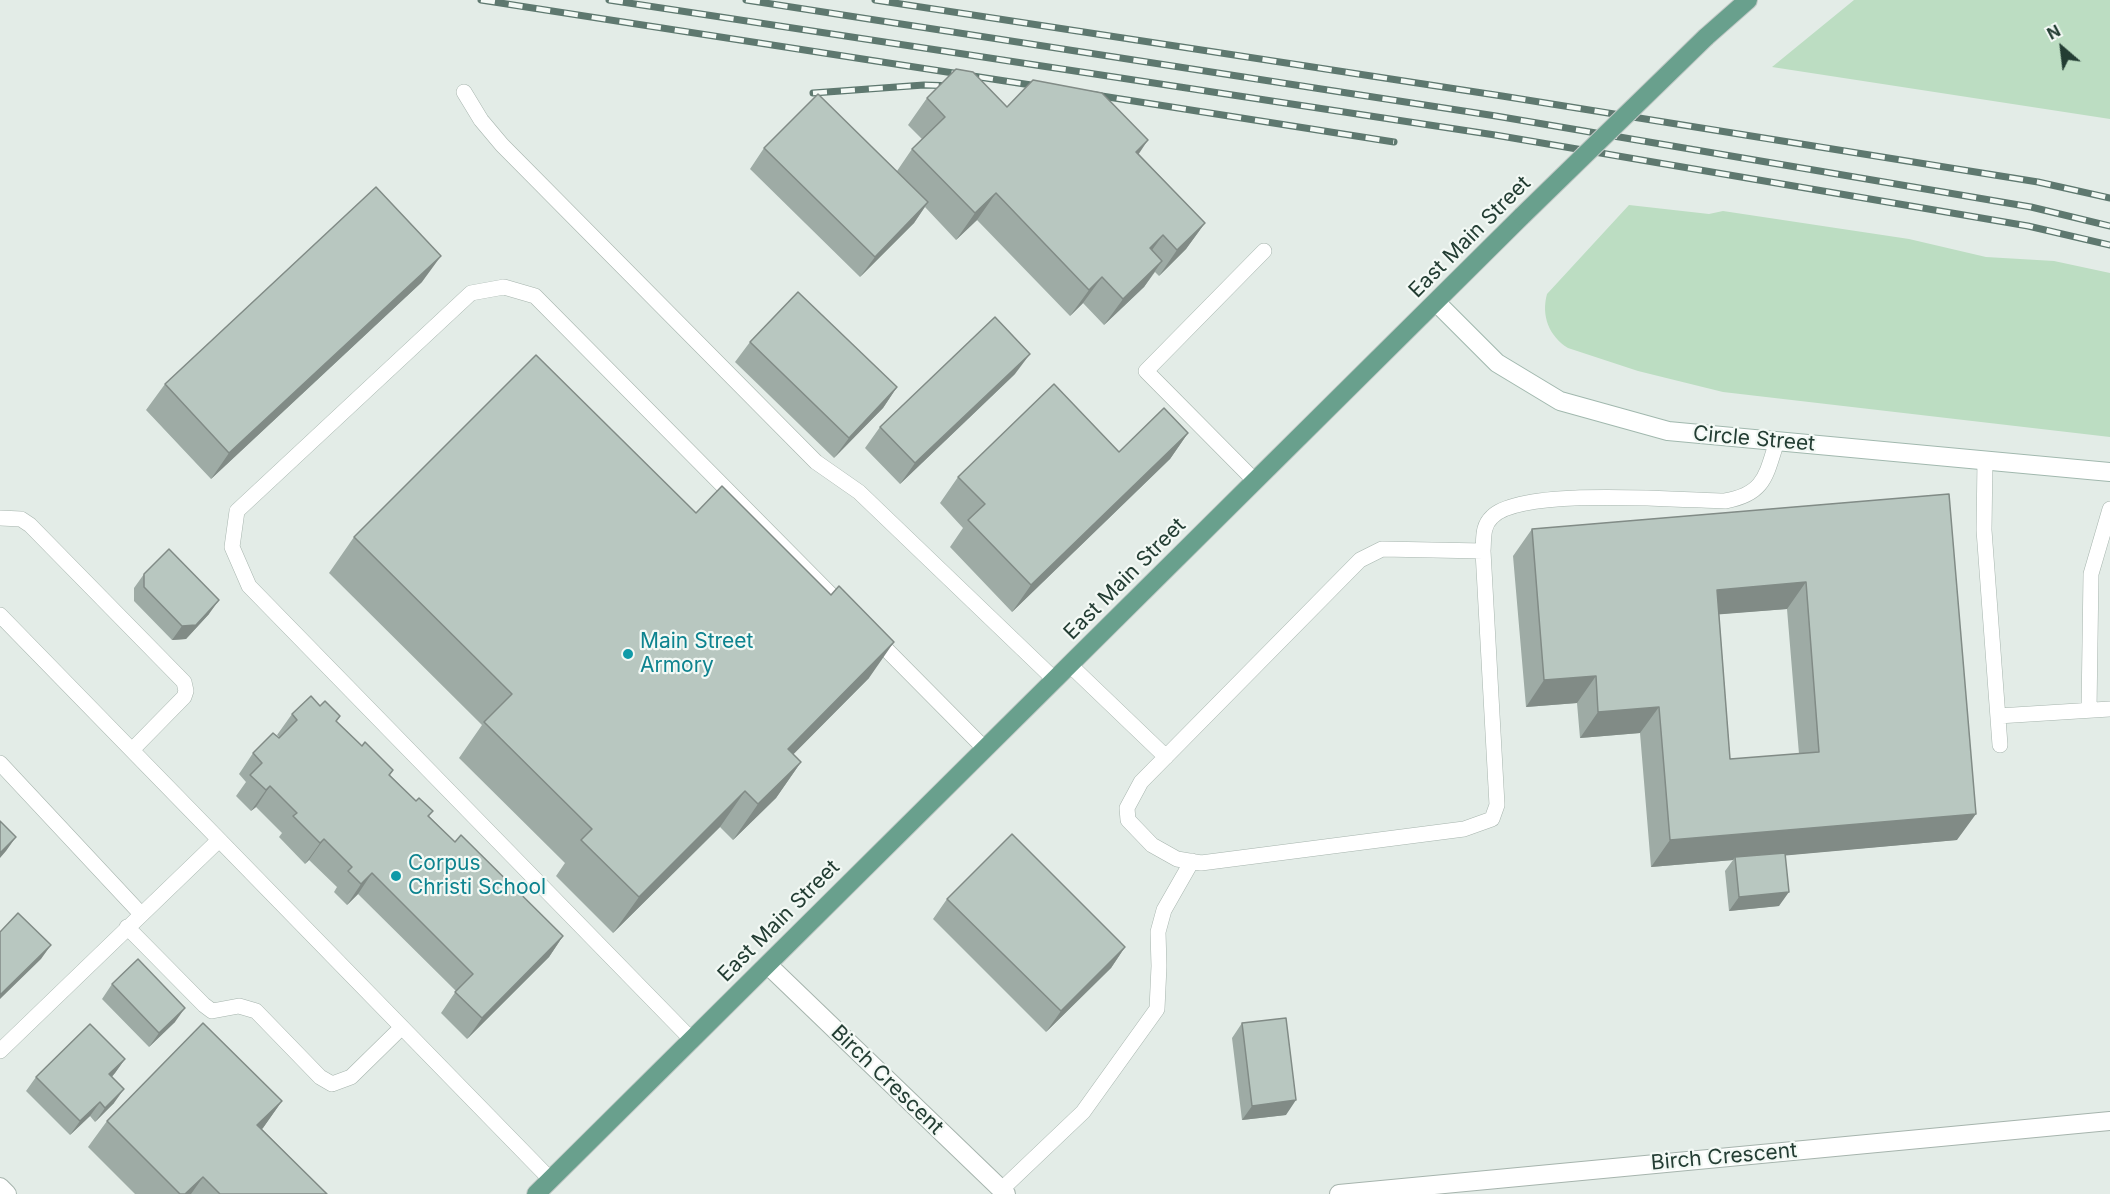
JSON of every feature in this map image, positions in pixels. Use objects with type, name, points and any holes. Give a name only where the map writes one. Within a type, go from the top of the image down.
[{"type":"main road","name":"East Main Street","points":[[536,1194],[1522,216],[1706,37],[1748,0]]},
{"type":"street","name":"Circle Street","points":[[1436,302],[1497,363],[1560,401],[1668,431],[2110,472]]},
{"type":"street","name":"Birch Crescent","points":[[768,964],[1004,1192]]},
{"type":"street","name":"Birch Crescent","points":[[1339,1194],[2110,1121]]},
{"type":"street","points":[[0,1187],[7,1194]]},
{"type":"lane","points":[[464,92],[481,120],[502,145],[816,462],[859,492],[1054,680]]},
{"type":"lane","points":[[1255,482],[1146,371],[1264,250]]},
{"type":"lane","points":[[692,1040],[249,586],[232,547],[237,511],[471,293],[504,286],[535,296],[985,749]]},
{"type":"lane","points":[[1483,551],[1382,549],[1360,560],[1141,782],[1127,808],[1128,820],[1152,845],[1177,859],[1201,863],[1464,829],[1492,819],[1497,805],[1483,551],[1485,526],[1493,515],[1513,505],[1551,500],[1614,497],[1725,501],[1738,499],[1752,492],[1765,480],[1777,441]]},
{"type":"lane","points":[[1984,460],[1984,530],[2000,745]]},
{"type":"lane","points":[[2089,711],[2091,574],[2110,509]]},
{"type":"lane","points":[[0,518],[21,519],[30,525],[184,682],[186,691],[184,697],[132,750]]},
{"type":"lane","points":[[0,615],[551,1180]]},
{"type":"lane","points":[[1070,665],[1166,757]]},
{"type":"lane","points":[[1998,716],[2110,709]]},
{"type":"lane","points":[[0,763],[141,914]]},
{"type":"lane","points":[[0,1051],[219,840]]},
{"type":"lane","points":[[1004,1192],[1083,1112],[1157,1009],[1158,932],[1164,910],[1192,861]]},
{"type":"lane","points":[[127,927],[204,1005],[212,1011],[239,1006],[256,1011],[320,1077],[332,1084],[351,1077],[402,1027]]},
{"type":"green space","points":[[1854,0],[2110,0],[2110,119],[1772,67]]},
{"type":"green space","points":[[1629,205],[1709,214],[1723,211],[1909,239],[1986,257],[2054,261],[2110,273],[2110,437],[1723,392],[1638,371],[1568,348],[1556,338],[1548,325],[1545,310],[1547,294]]},
{"type":"building","points":[[956,69],[973,72],[1007,107],[1033,80],[1102,93],[1148,140],[1136,152],[1205,223],[1177,250],[1163,235],[1150,248],[1162,261],[1123,299],[1102,277],[1089,290],[996,193],[975,213],[912,149],[945,117],[927,98]]},
{"type":"building","points":[[818,94],[928,202],[875,257],[764,148]]},
{"type":"building","points":[[376,187],[441,256],[229,453],[165,384]]},
{"type":"building","points":[[798,292],[897,387],[849,438],[750,342]]},
{"type":"building","points":[[995,317],[1030,354],[915,463],[880,427]]},
{"type":"building","name":"Main Street Armory","points":[[536,355],[696,513],[722,486],[831,595],[839,586],[894,642],[788,749],[801,762],[758,804],[745,791],[639,897],[581,840],[592,829],[484,722],[512,694],[354,537]]},
{"type":"building","points":[[1054,384],[1119,452],[1164,408],[1188,433],[1031,585],[968,520],[985,504],[958,477]]},
{"type":"building","points":[[1949,494],[1976,814],[1670,840],[1659,707],[1598,712],[1596,676],[1544,680],[1532,529]],"holes":[[[1806,582],[1819,752],[1730,759],[1717,590]]]},
{"type":"building","points":[[169,549],[219,600],[196,625],[182,626],[144,587],[144,574]]},
{"type":"building","name":"Corpus Christi School","points":[[311,696],[320,706],[325,701],[340,716],[336,721],[362,746],[365,742],[393,770],[389,775],[416,801],[419,798],[433,811],[428,816],[455,842],[461,835],[563,936],[482,1018],[455,992],[473,974],[372,873],[361,884],[348,871],[352,867],[324,839],[320,843],[293,816],[297,813],[270,786],[266,790],[250,775],[262,763],[253,753],[273,733],[279,738],[297,720],[292,714]]},
{"type":"building","points":[[0,821],[16,837],[0,853]]},
{"type":"building","points":[[1012,834],[1125,947],[1061,1011],[947,899]]},
{"type":"building","points":[[1785,853],[1789,892],[1739,897],[1735,857]]},
{"type":"building","points":[[18,913],[51,945],[0,995],[0,932]]},
{"type":"building","points":[[138,959],[185,1008],[159,1033],[112,984]]},
{"type":"building","points":[[1286,1018],[1296,1100],[1252,1106],[1242,1023]]},
{"type":"building","points":[[203,1023],[282,1101],[257,1125],[327,1194],[220,1194],[203,1177],[185,1194],[180,1194],[107,1121]]},
{"type":"building","points":[[90,1024],[125,1059],[109,1074],[124,1089],[105,1108],[100,1102],[80,1121],[36,1077]]},
{"type":"railway","points":[[481,0],[1044,87]]},
{"type":"railway","points":[[609,0],[1495,135],[2028,226],[2110,245]]},
{"type":"railway","points":[[746,0],[1496,116],[2031,207],[2110,226]]},
{"type":"railway","points":[[875,0],[1502,96],[2038,182],[2110,198]]},
{"type":"railway","points":[[813,93],[924,85],[957,86]]},
{"type":"railway","points":[[1089,94],[1394,142]]},
{"type":"place","name":"Main Street Armory","points":[[628,654]]},
{"type":"place","name":"Corpus Christi School","points":[[396,876]]}]
